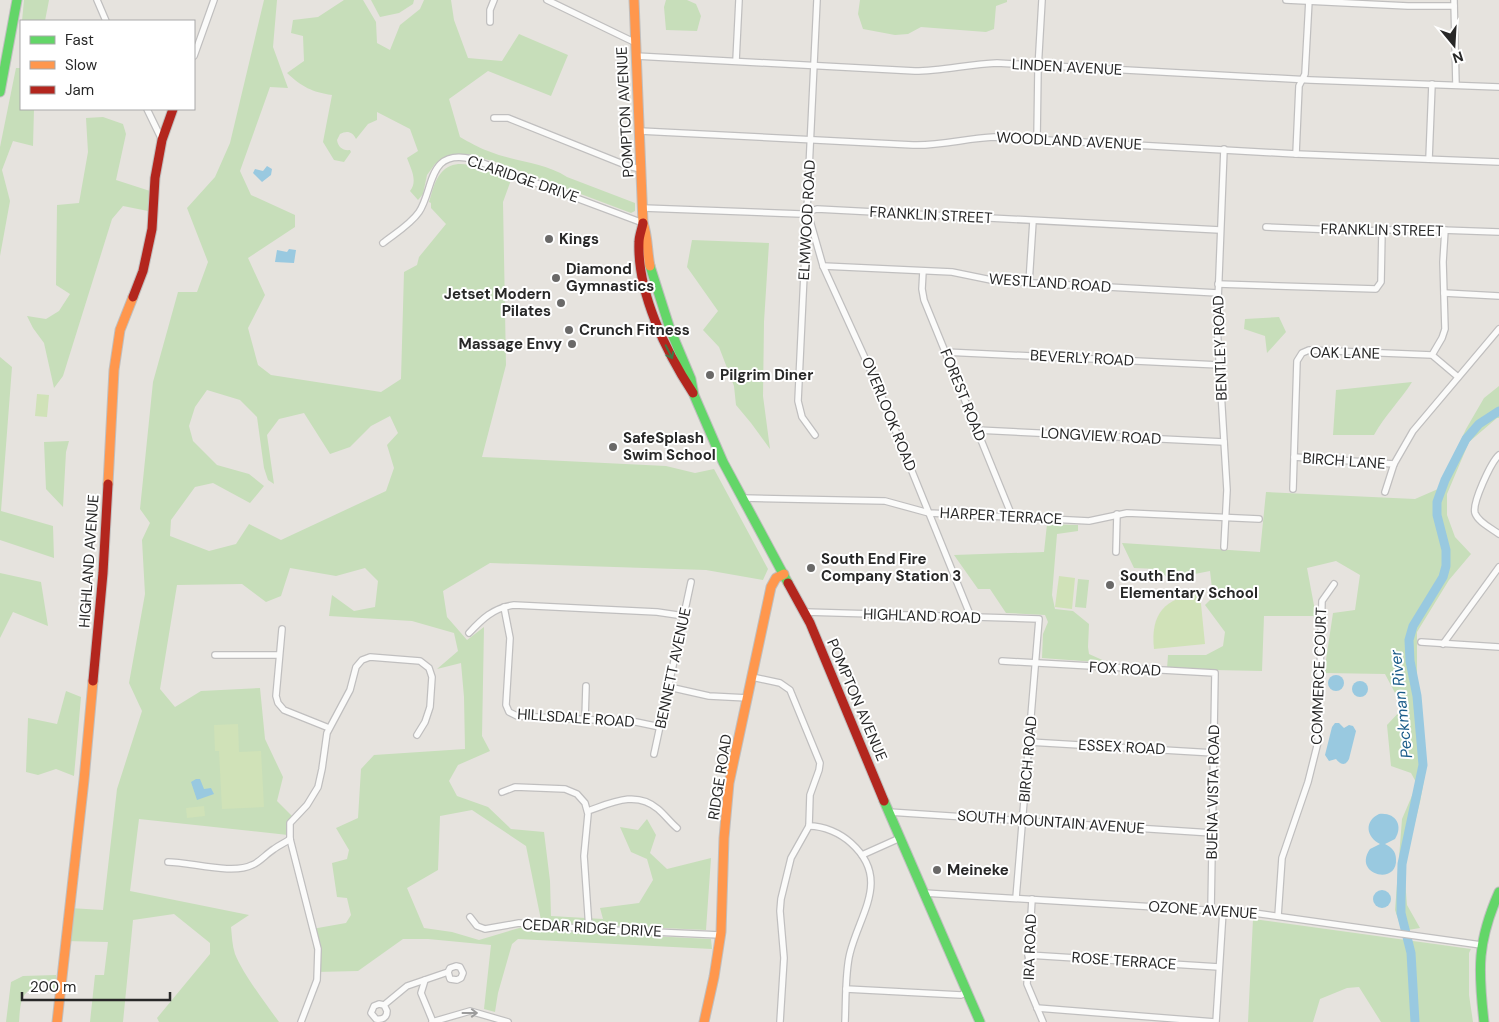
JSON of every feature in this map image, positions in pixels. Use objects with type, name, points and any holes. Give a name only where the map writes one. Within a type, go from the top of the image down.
[{"type":"main road","points":[[0,92],[17,0]]},
{"type":"main road","name":"POMPTON AVENUE","points":[[634,0],[643,223],[646,231],[647,251],[652,275],[670,329],[691,379],[694,395],[723,462],[805,612],[980,1022]]},
{"type":"main road","name":"HIGHLAND AVENUE","points":[[56,1022],[84,780],[103,573],[114,370],[120,330],[142,272],[152,228],[156,178],[162,140],[173,110]]},
{"type":"main road","name":"RIDGE ROAD","points":[[704,1022],[715,976],[720,935],[727,802],[772,584],[776,578],[784,574]]},
{"type":"main road","points":[[1484,1022],[1480,987],[1481,944],[1499,892]]},
{"type":"street","points":[[96,0],[106,20]]},
{"type":"street","points":[[195,53],[214,0]]},
{"type":"street","points":[[490,22],[490,10],[494,0]]},
{"type":"street","points":[[547,0],[636,42]]},
{"type":"street","points":[[736,61],[739,0]]},
{"type":"street","name":"ELMWOOD ROAD","points":[[815,435],[802,416],[798,401],[818,0]]},
{"type":"street","points":[[1037,140],[1038,65],[1042,0]]},
{"type":"street","points":[[1286,0],[1408,6],[1454,3],[1456,85]]},
{"type":"street","points":[[1296,154],[1299,86],[1305,74],[1309,1]]},
{"type":"street","name":"LINDEN AVENUE","points":[[636,56],[924,71],[987,63],[1302,80],[1499,87]]},
{"type":"street","points":[[1429,159],[1432,84]]},
{"type":"street","points":[[147,110],[162,140]]},
{"type":"street","points":[[494,118],[508,118],[628,166],[641,169]]},
{"type":"street","name":"WOODLAND AVENUE","points":[[640,131],[922,146],[984,138],[1499,162]]},
{"type":"street","name":"BENTLEY ROAD","points":[[1224,150],[1217,326],[1227,490],[1224,547]]},
{"type":"street","name":"CLARIDGE DRIVE","points":[[383,243],[417,215],[436,169],[446,161],[459,158],[472,159],[643,223]]},
{"type":"street","name":"FRANKLIN STREET","points":[[643,208],[801,214],[817,209],[1220,230]]},
{"type":"street","name":"OVERLOOK ROAD","points":[[808,212],[823,266],[876,380],[971,617]]},
{"type":"street","points":[[1029,283],[1033,221]]},
{"type":"street","name":"FRANKLIN STREET","points":[[1266,227],[1499,232]]},
{"type":"street","points":[[1218,284],[1371,289],[1379,287],[1382,280],[1382,230]]},
{"type":"street","points":[[1445,230],[1444,332],[1432,355],[1458,378]]},
{"type":"street","name":"WESTLAND ROAD","points":[[823,266],[957,273],[992,281],[1218,293]]},
{"type":"street","name":"FOREST ROAD","points":[[923,271],[923,296],[1012,516]]},
{"type":"street","points":[[1444,294],[1499,296]]},
{"type":"street","points":[[1385,492],[1394,464],[1413,431],[1499,329]]},
{"type":"street","name":"OAK LANE","points":[[1293,489],[1297,361],[1302,352],[1309,350],[1432,355]]},
{"type":"street","name":"BEVERLY ROAD","points":[[945,352],[1219,364]]},
{"type":"street","name":"LONGVIEW ROAD","points":[[977,430],[1224,442]]},
{"type":"street","points":[[1499,455],[1494,461],[1474,507],[1478,518],[1499,534]]},
{"type":"street","name":"BIRCH LANE","points":[[1294,457],[1394,464]]},
{"type":"street","name":"HARPER TERRACE","points":[[743,498],[889,501],[929,513],[1089,521],[1127,513],[1259,519]]},
{"type":"street","points":[[1116,552],[1117,514]]},
{"type":"street","points":[[1443,644],[1499,567]]},
{"type":"street","name":"BENNETT AVENUE","points":[[654,754],[691,582]]},
{"type":"street","name":"COMMERCE COURT","points":[[1278,916],[1282,858],[1308,782],[1317,747],[1322,602],[1334,584]]},
{"type":"street","points":[[468,633],[485,616],[504,607],[519,604],[657,612],[684,616]]},
{"type":"street","name":"HILLSDALE ROAD","points":[[504,607],[510,638],[506,706],[511,714],[518,716],[636,722],[660,727]]},
{"type":"street","name":"HIGHLAND ROAD","points":[[805,612],[1039,620]]},
{"type":"street","name":"BIRCH ROAD","points":[[1016,898],[1039,620]]},
{"type":"street","points":[[282,629],[276,696],[279,706],[284,710],[329,728]]},
{"type":"street","points":[[1421,642],[1499,647]]},
{"type":"street","points":[[215,655],[279,655]]},
{"type":"street","points":[[301,1022],[317,980],[318,949],[290,839],[290,823],[308,805],[320,781],[329,728],[350,690],[356,667],[361,661],[370,657],[420,661],[429,668],[432,677],[430,708],[417,735]]},
{"type":"street","name":"FOX ROAD","points":[[1002,661],[1215,674]]},
{"type":"street","name":"BUENA VISTA ROAD","points":[[1211,910],[1215,674]]},
{"type":"street","points":[[752,678],[780,683],[790,690],[818,758],[820,768],[810,798],[809,826],[791,858],[781,899],[780,911],[784,958],[780,1022]]},
{"type":"street","points":[[585,719],[586,686]]},
{"type":"street","points":[[669,687],[709,696],[748,698]]},
{"type":"street","name":"ESSEX ROAD","points":[[1029,742],[1214,753]]},
{"type":"street","points":[[502,792],[515,787],[565,789],[580,796],[588,811],[584,856],[589,929]]},
{"type":"street","points":[[588,811],[620,800],[635,799],[654,806],[677,828]]},
{"type":"street","name":"SOUTH MOUNTAIN AVENUE","points":[[889,812],[1212,832]]},
{"type":"street","points":[[809,826],[820,827],[837,833],[848,840],[862,855],[869,870],[871,891],[869,901],[850,953],[845,1022]]},
{"type":"street","points":[[862,855],[900,838]]},
{"type":"street","points":[[168,862],[181,862],[210,867],[245,868],[254,865],[290,839]]},
{"type":"street","name":"OZONE AVENUE","points":[[924,893],[1211,910],[1278,916],[1481,944]]},
{"type":"street","name":"IRA ROAD","points":[[1032,899],[1027,984],[1043,1022]]},
{"type":"street","points":[[1037,1008],[1216,1022],[1223,911]]},
{"type":"street","name":"CEDAR RIDGE DRIVE","points":[[470,917],[477,926],[485,929],[519,923],[589,929],[720,935]]},
{"type":"street","name":"ROSE TERRACE","points":[[1028,955],[1219,967]]},
{"type":"street","points":[[384,1005],[407,986],[448,972]]},
{"type":"street","points":[[425,980],[421,993],[432,1022],[470,1011],[508,1022]]},
{"type":"street","points":[[407,986],[421,993]]},
{"type":"street","points":[[846,989],[961,995],[967,992]]},
{"type":"green space","points":[[24,0],[49,0],[45,20],[22,20]]},
{"type":"green space","points":[[264,0],[277,0],[273,47],[288,88],[270,87],[240,171],[251,195],[295,215],[295,227],[248,258],[265,295],[248,328],[258,365],[271,375],[381,392],[401,379],[404,272],[417,265],[419,257],[446,224],[431,208],[431,203],[429,202],[441,173],[448,167],[456,164],[475,166],[511,180],[503,202],[506,365],[482,457],[666,466],[695,473],[714,469],[768,569],[763,580],[706,570],[490,563],[443,591],[447,617],[467,640],[484,627],[482,736],[490,751],[458,765],[449,781],[457,796],[488,807],[511,829],[544,832],[550,881],[551,916],[603,919],[600,908],[639,903],[653,880],[647,859],[631,852],[620,827],[638,830],[647,819],[656,835],[650,853],[667,869],[711,858],[706,930],[556,923],[541,920],[526,846],[472,810],[440,816],[438,870],[407,888],[424,928],[452,932],[479,940],[526,926],[569,932],[711,939],[712,949],[518,939],[512,944],[498,993],[495,1012],[484,1009],[491,945],[428,939],[403,939],[358,971],[316,972],[312,929],[346,923],[351,915],[347,898],[337,897],[332,863],[347,859],[349,850],[336,828],[358,818],[361,769],[374,755],[465,749],[464,697],[461,663],[437,669],[458,651],[454,633],[412,621],[329,616],[332,595],[354,611],[375,607],[378,581],[365,568],[336,576],[290,568],[281,596],[266,602],[242,584],[177,585],[160,689],[175,707],[201,691],[260,688],[265,739],[283,777],[277,801],[293,817],[288,835],[139,819],[130,891],[249,915],[231,927],[234,951],[249,980],[279,1022],[159,1022],[157,1018],[210,954],[210,943],[174,914],[133,920],[123,1022],[90,1022],[95,975],[104,975],[108,942],[64,941],[69,908],[103,910],[117,789],[142,711],[129,683],[145,594],[142,540],[150,523],[140,509],[153,382],[178,292],[197,292],[208,262],[187,208],[215,177],[230,143]],"holes":[[[207,390],[240,400],[257,417],[264,468],[268,480],[274,484],[267,435],[279,419],[304,413],[330,454],[350,447],[371,426],[390,416],[398,433],[387,445],[394,468],[386,491],[281,540],[249,524],[236,544],[209,551],[170,536],[171,520],[195,487],[213,483],[250,503],[264,486],[249,474],[217,465],[193,441],[189,426],[195,407]]]},
{"type":"green space","points":[[344,0],[363,0],[376,22],[377,43],[390,50],[400,25],[420,9],[424,0],[451,0],[454,20],[468,58],[502,61],[519,34],[568,55],[551,96],[488,71],[449,99],[460,137],[498,155],[549,168],[567,177],[635,203],[635,211],[631,213],[499,163],[468,154],[450,155],[435,164],[427,175],[423,194],[418,200],[410,191],[414,179],[407,158],[418,151],[410,129],[377,112],[377,120],[368,124],[356,139],[350,132],[340,134],[337,140],[338,145],[351,152],[344,162],[334,160],[323,142],[332,95],[308,88],[287,73],[304,61],[303,36],[291,33],[293,20],[318,17]]},
{"type":"green space","points":[[371,0],[414,0],[413,4],[399,13],[380,17]]},
{"type":"green space","points":[[666,0],[687,0],[696,4],[701,16],[697,31],[666,30],[664,7]]},
{"type":"green space","points":[[860,0],[1007,0],[1007,2],[996,6],[994,29],[986,32],[921,27],[908,34],[895,35],[863,29],[858,14]]},
{"type":"green space","points":[[16,68],[20,68],[20,110],[34,110],[33,146],[13,141],[2,170],[10,201],[0,256],[0,147]]},
{"type":"green space","points":[[103,117],[123,124],[126,134],[116,180],[150,191],[148,211],[123,206],[112,219],[63,376],[54,388],[44,343],[27,316],[46,319],[59,311],[70,294],[56,285],[57,205],[79,203],[88,152],[86,118]]},
{"type":"green space","points":[[692,240],[769,243],[764,322],[763,396],[770,449],[736,405],[734,386],[719,347],[703,330],[718,311],[687,267]]},
{"type":"green space","points":[[1279,317],[1286,332],[1267,353],[1265,336],[1244,329],[1245,319]]},
{"type":"green space","points":[[0,357],[12,367],[1,511],[53,526],[54,558],[0,540]]},
{"type":"green space","points":[[1412,382],[1374,435],[1333,435],[1336,390]]},
{"type":"green space","points":[[1499,386],[1499,418],[1469,442],[1447,494],[1447,515],[1455,537],[1471,554],[1449,580],[1417,632],[1417,686],[1426,769],[1404,867],[1407,905],[1420,928],[1402,931],[1395,910],[1402,819],[1417,784],[1411,773],[1391,766],[1387,725],[1403,708],[1385,674],[1324,673],[1333,613],[1355,610],[1360,575],[1336,561],[1307,568],[1316,616],[1264,616],[1262,671],[1167,669],[1168,655],[1206,655],[1223,646],[1225,632],[1205,605],[1213,597],[1210,571],[1169,579],[1158,569],[1134,568],[1122,543],[1260,552],[1266,492],[1415,499],[1438,489],[1466,429],[1484,398]]},
{"type":"green space","points":[[37,394],[49,395],[47,417],[35,416]]},
{"type":"green space","points":[[69,441],[66,452],[63,507],[46,489],[44,442]]},
{"type":"green space","points":[[1047,524],[1078,525],[1078,531],[1057,534],[1052,595],[1055,609],[1073,611],[1089,624],[1089,654],[1109,663],[1042,658],[1043,634],[1048,622],[1045,615],[1006,613],[990,589],[978,589],[954,555],[1044,552]]},
{"type":"green space","points":[[0,573],[41,582],[48,626],[13,612],[0,638]]},
{"type":"green space","points":[[1059,576],[1075,578],[1072,609],[1055,607]]},
{"type":"green space","points":[[1078,579],[1089,580],[1086,608],[1075,607]]},
{"type":"green space","points":[[1200,594],[1205,644],[1154,649],[1153,637],[1155,626],[1162,610],[1169,603],[1177,599]]},
{"type":"green space","points":[[66,691],[81,697],[74,776],[56,769],[38,775],[26,772],[28,718],[57,724]]},
{"type":"green space","points":[[238,724],[239,752],[261,751],[264,807],[222,809],[219,751],[215,751],[214,725]]},
{"type":"green space","points":[[204,806],[205,816],[187,818],[186,808]]},
{"type":"green space","points":[[1253,919],[1471,949],[1469,953],[1469,995],[1473,1022],[1381,1022],[1359,987],[1347,988],[1320,999],[1313,1022],[1248,1022]]},
{"type":"green space","points":[[56,975],[57,994],[47,982],[32,988],[22,1000],[19,1022],[6,1022],[11,982],[23,976]]},
{"type":"water","points":[[267,166],[272,169],[271,175],[262,182],[253,173],[255,169],[263,171]]},
{"type":"water","points":[[289,249],[296,250],[294,263],[275,262],[277,250],[287,252]]},
{"type":"water","points":[[1336,675],[1342,677],[1344,683],[1342,689],[1336,691],[1330,689],[1328,683],[1330,677]]},
{"type":"water","points":[[1360,681],[1366,683],[1368,689],[1366,695],[1360,697],[1354,695],[1352,689],[1354,683]]},
{"type":"water","points":[[1335,723],[1339,723],[1344,728],[1349,725],[1353,726],[1356,731],[1349,759],[1344,764],[1336,759],[1329,761],[1325,755],[1332,727]]},
{"type":"water","points":[[200,779],[204,789],[211,788],[214,794],[197,800],[191,782]]},
{"type":"water","points":[[1379,814],[1393,817],[1399,829],[1395,839],[1385,844],[1393,850],[1396,859],[1395,867],[1384,875],[1371,871],[1367,865],[1366,858],[1370,849],[1380,844],[1372,837],[1369,829],[1371,821]]},
{"type":"water","points":[[1382,890],[1388,893],[1391,899],[1388,905],[1382,908],[1376,905],[1373,899],[1376,893]]},
{"type":"waterway","name":"Peckman River","points":[[1415,1022],[1411,953],[1401,913],[1402,864],[1423,765],[1417,696],[1410,661],[1409,640],[1413,626],[1443,577],[1446,566],[1446,550],[1437,515],[1437,502],[1445,480],[1466,439],[1479,424],[1499,411]]},
{"type":"traffic: fast","points":[[0,92],[17,0]]},
{"type":"traffic: fast","points":[[650,266],[670,329],[691,379],[694,395],[723,462],[788,583]]},
{"type":"traffic: fast","points":[[884,801],[980,1022]]},
{"type":"traffic: fast","points":[[1484,1022],[1480,971],[1481,956],[1487,926],[1499,892]]},
{"type":"traffic: slow","points":[[634,0],[643,223],[650,266]]},
{"type":"traffic: slow","points":[[108,484],[114,370],[120,330],[133,297]]},
{"type":"traffic: slow","points":[[704,1022],[721,932],[724,838],[729,783],[771,587],[776,578],[784,574]]},
{"type":"traffic: slow","points":[[57,1022],[93,681]]},
{"type":"traffic: jam","points":[[133,297],[143,271],[152,229],[155,178],[162,140],[173,110]]},
{"type":"traffic: jam","points":[[643,223],[639,240],[640,261],[648,301],[673,359],[693,393]]},
{"type":"traffic: jam","points":[[93,681],[103,573],[108,484]]},
{"type":"traffic: jam","points":[[788,583],[810,623],[884,801]]},
{"type":"place","name":"Kings","points":[[549,239]]},
{"type":"place","name":"Diamond Gymnastics","points":[[556,278]]},
{"type":"place","name":"Jetset Modern Pilates","points":[[561,303]]},
{"type":"place","name":"Crunch Fitness","points":[[569,330]]},
{"type":"place","name":"Massage Envy","points":[[572,344]]},
{"type":"place","name":"Pilgrim Diner","points":[[710,375]]},
{"type":"place","name":"SafeSplash Swim School","points":[[613,447]]},
{"type":"place","name":"South End Fire Company Station 3","points":[[811,568]]},
{"type":"place","name":"South End Elementary School","points":[[1110,585]]},
{"type":"place","name":"Meineke","points":[[937,870]]}]
